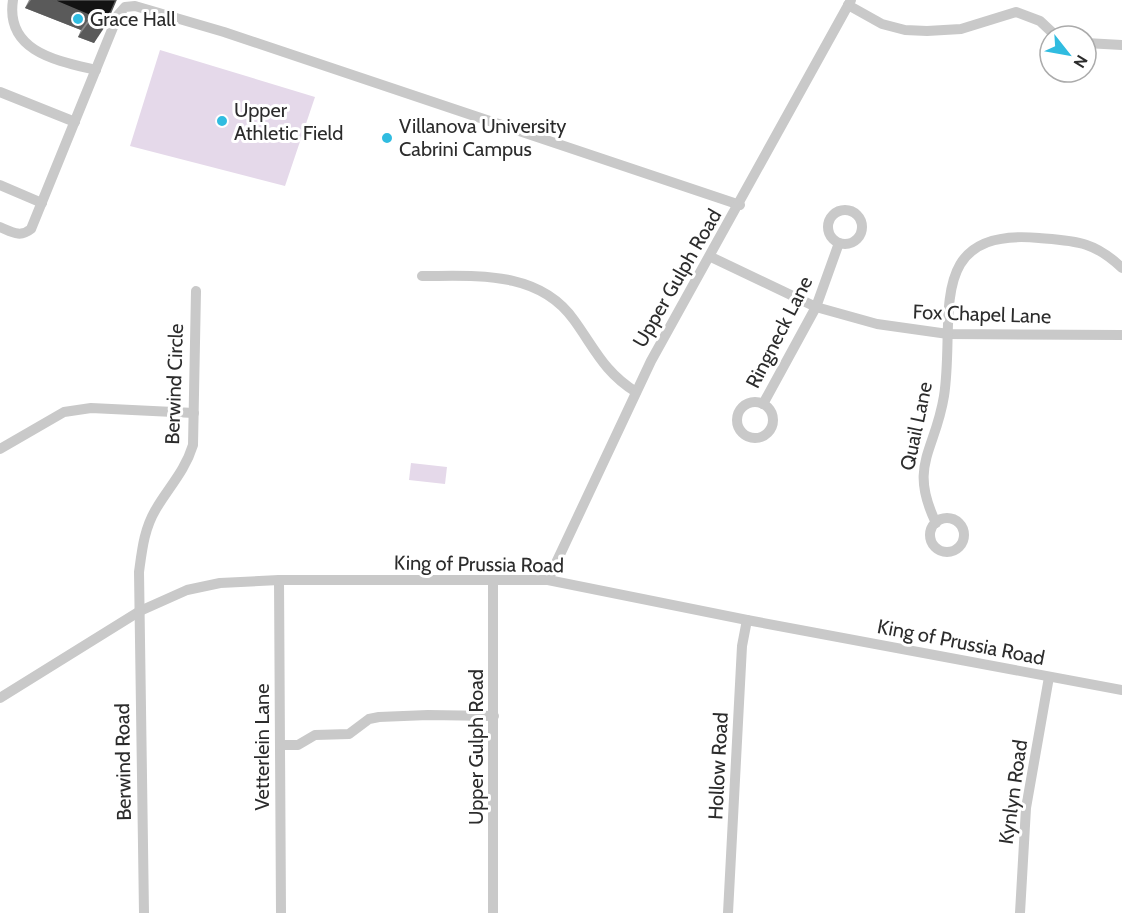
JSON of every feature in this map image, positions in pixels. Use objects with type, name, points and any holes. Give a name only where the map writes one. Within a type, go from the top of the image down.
[{"type":"street","points":[[13,0],[13,24],[28,45],[54,61],[96,70]]},
{"type":"street","points":[[850,3],[882,24],[905,30],[927,31],[975,26],[1008,12],[1016,12],[1043,24]]},
{"type":"street","name":"Upper Gulph Road","points":[[548,580],[651,361],[740,205],[850,3]]},
{"type":"street","points":[[0,227],[19,235],[32,229],[118,15],[125,7],[135,6],[224,32],[740,205]]},
{"type":"street","points":[[1098,44],[1122,45]]},
{"type":"street","points":[[0,92],[75,122]]},
{"type":"street","points":[[0,185],[42,203]]},
{"type":"street","name":"Quail Lane","points":[[936,523],[925,499],[922,474],[943,402],[954,274],[965,256],[992,239],[1022,236],[1081,241],[1099,248],[1122,267]]},
{"type":"street","name":"Ringneck Lane","points":[[763,404],[816,307],[839,243]]},
{"type":"street","name":"Fox Chapel Lane","points":[[711,256],[816,307],[877,324],[948,334],[1122,335]]},
{"type":"street","points":[[422,276],[480,276],[526,283],[544,291],[561,303],[574,319],[610,373],[636,392]]},
{"type":"street","name":"Berwind Circle","points":[[140,611],[139,572],[145,532],[156,509],[187,464],[193,445],[195,291]]},
{"type":"street","points":[[0,449],[64,412],[91,408],[194,413]]},
{"type":"street","name":"King of Prussia Road","points":[[0,698],[140,611],[198,588],[220,583],[279,580],[548,580],[747,621],[1122,690]]},
{"type":"street","name":"Vetterlein Lane","points":[[279,580],[281,913]]},
{"type":"street","name":"Upper Gulph Road","points":[[493,580],[493,913]]},
{"type":"street","name":"Berwind Road","points":[[140,611],[144,913]]},
{"type":"street","name":"Hollow Road","points":[[728,913],[742,646],[747,621]]},
{"type":"street","name":"Kynlyn Road","points":[[1020,913],[1026,808],[1049,677]]},
{"type":"street","points":[[280,745],[298,745],[315,735],[349,734],[369,719],[379,717],[494,716]]},
{"type":"shaded area","name":"Upper Athletic Field","points":[[160,50],[315,97],[285,186],[130,146]]},
{"type":"shaded area","points":[[411,463],[447,467],[445,484],[409,480]]},
{"type":"building","points":[[53,0],[116,0],[104,28],[89,22],[91,16]]},
{"type":"place","name":"Grace Hall","points":[[78,19]]},
{"type":"place","name":"Upper Athletic Field","points":[[222,121]]},
{"type":"place","name":"Villanova University Cabrini Campus","points":[[387,138]]}]
